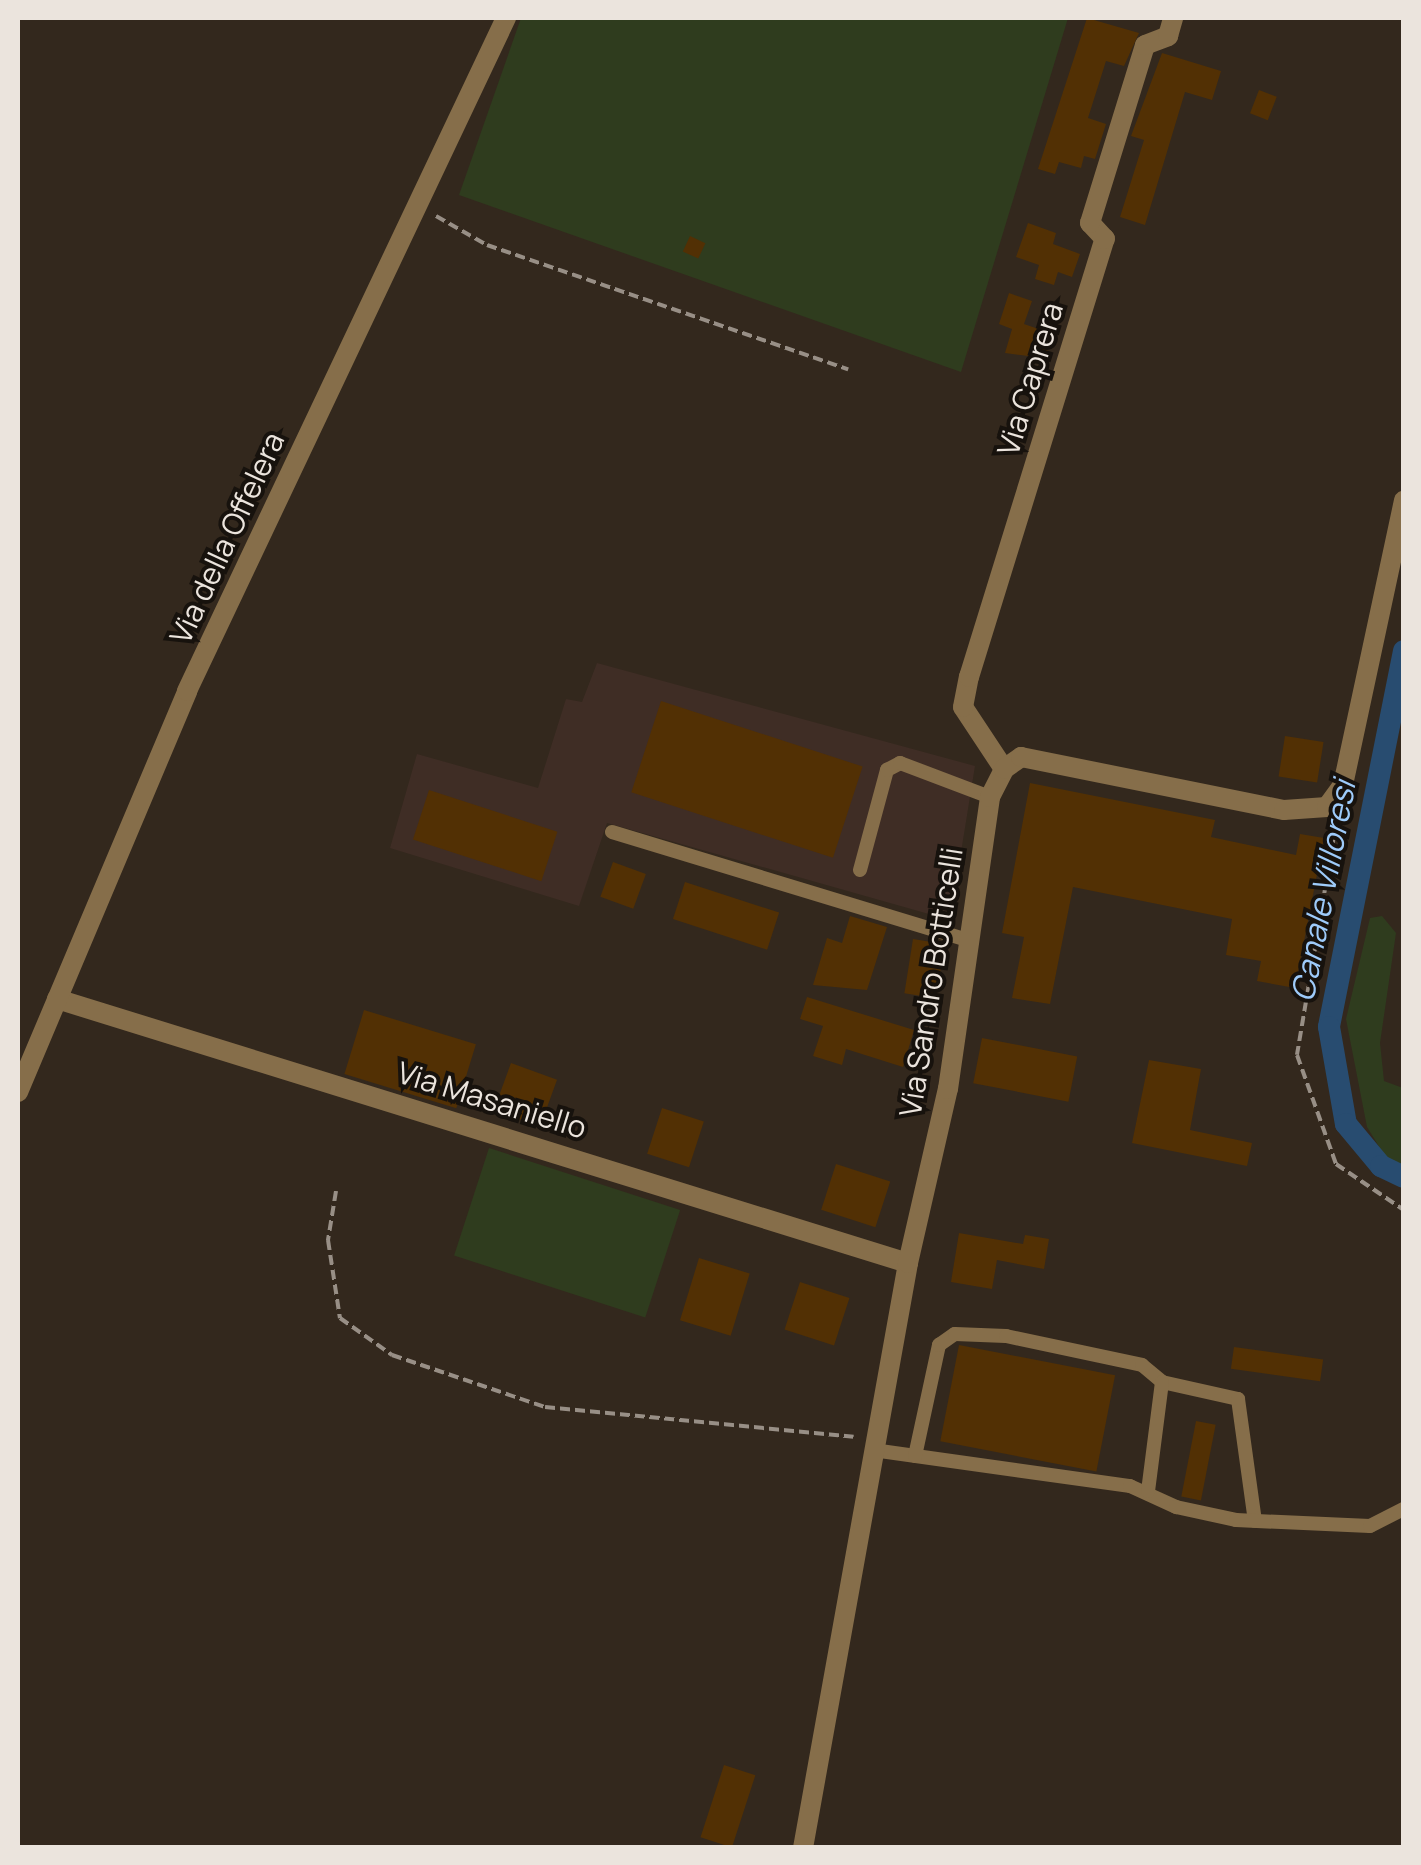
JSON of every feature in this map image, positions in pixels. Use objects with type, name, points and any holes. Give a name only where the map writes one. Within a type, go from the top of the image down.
[{"type":"street","name":"Via della Offelera","points":[[18,1092],[187,691],[506,18]]},
{"type":"street","name":"Via Caprera","points":[[1004,769],[963,707],[969,677],[1105,239],[1090,223],[1095,205],[1145,45],[1168,36],[1173,18]]},
{"type":"street","points":[[1004,769],[1021,757],[1306,813],[1327,807],[1343,785],[1404,500]]},
{"type":"street","name":"Via Sandro Botticelli","points":[[803,1848],[908,1263],[948,1090],[990,796],[1004,769]]},
{"type":"street","name":"Via Masaniello","points":[[57,998],[908,1263]]},
{"type":"lane","points":[[860,870],[887,770],[900,763],[990,796]]},
{"type":"lane","points":[[612,832],[970,941]]},
{"type":"lane","points":[[915,1456],[939,1345],[955,1334],[1006,1336],[1142,1365],[1162,1382],[1238,1399],[1255,1521]]},
{"type":"lane","points":[[1148,1491],[1162,1382]]},
{"type":"lane","points":[[874,1445],[915,1456],[1148,1491],[1176,1507],[1255,1521],[1370,1526],[1404,1509]]},
{"type":"path","points":[[419,204],[487,245],[848,369]]},
{"type":"path","points":[[1343,785],[1297,1055],[1336,1164],[1404,1210]]},
{"type":"path","points":[[336,1191],[328,1240],[340,1318],[392,1354],[545,1406],[664,1423],[810,1429],[874,1445]]},
{"type":"shaded area","points":[[597,663],[975,766],[950,920],[607,823],[579,906],[390,848],[417,754],[538,788],[566,699],[582,702]]},
{"type":"green space","points":[[521,18],[1068,18],[961,372],[459,195]]},
{"type":"green space","points":[[1382,916],[1396,933],[1380,1043],[1384,1081],[1403,1088],[1403,1167],[1385,1156],[1367,1127],[1346,1019],[1370,918]]},
{"type":"green space","points":[[489,1148],[680,1210],[645,1318],[454,1255]]},
{"type":"building","points":[[1087,18],[1139,33],[1124,66],[1106,61],[1088,118],[1106,124],[1095,159],[1084,156],[1081,168],[1059,162],[1055,174],[1038,169]]},
{"type":"building","points":[[1162,53],[1221,71],[1212,100],[1185,92],[1145,225],[1120,217],[1144,140],[1131,136]]},
{"type":"building","points":[[1259,90],[1277,97],[1268,120],[1250,113]]},
{"type":"building","points":[[1028,223],[1056,233],[1053,244],[1080,254],[1072,277],[1058,272],[1054,285],[1035,279],[1039,265],[1016,257]]},
{"type":"building","points":[[690,236],[705,243],[698,259],[683,251]]},
{"type":"building","points":[[1009,293],[1032,301],[1024,324],[1053,334],[1045,358],[1005,353],[1012,329],[999,324]]},
{"type":"building","points":[[661,701],[863,767],[833,858],[631,792]]},
{"type":"building","points":[[1285,736],[1324,742],[1317,783],[1279,776]]},
{"type":"building","points":[[1030,783],[1215,820],[1211,837],[1296,855],[1300,834],[1324,838],[1295,988],[1257,981],[1261,961],[1226,955],[1232,919],[1073,887],[1050,1004],[1012,998],[1024,937],[1002,933]]},
{"type":"building","points":[[429,790],[557,832],[541,881],[413,839]]},
{"type":"building","points":[[613,862],[646,874],[633,909],[600,897]]},
{"type":"building","points":[[685,882],[779,913],[767,950],[673,919]]},
{"type":"building","points":[[850,916],[887,927],[867,990],[813,985],[827,938],[842,943]]},
{"type":"building","points":[[913,939],[945,944],[936,998],[904,993]]},
{"type":"building","points":[[807,997],[914,1030],[903,1067],[846,1049],[842,1065],[813,1056],[823,1026],[800,1019]]},
{"type":"building","points":[[364,1010],[476,1044],[456,1108],[344,1074]]},
{"type":"building","points":[[982,1038],[1077,1057],[1068,1102],[973,1083]]},
{"type":"building","points":[[1149,1060],[1201,1069],[1190,1130],[1252,1143],[1247,1166],[1132,1143]]},
{"type":"building","points":[[511,1063],[557,1080],[540,1127],[494,1110]]},
{"type":"building","points":[[662,1108],[704,1122],[689,1167],[647,1154]]},
{"type":"building","points":[[836,1164],[890,1182],[875,1227],[821,1210]]},
{"type":"building","points":[[959,1233],[1023,1244],[1025,1235],[1049,1239],[1044,1269],[997,1260],[992,1289],[951,1282]]},
{"type":"building","points":[[699,1258],[750,1273],[731,1336],[680,1320]]},
{"type":"building","points":[[800,1282],[849,1298],[834,1346],[785,1330]]},
{"type":"building","points":[[959,1345],[1115,1375],[1096,1472],[940,1441]]},
{"type":"building","points":[[1234,1347],[1323,1360],[1320,1381],[1231,1369]]},
{"type":"building","points":[[1196,1421],[1216,1425],[1201,1500],[1181,1497]]},
{"type":"building","points":[[724,1765],[755,1775],[732,1847],[701,1837]]},
{"type":"waterway","name":"Canale Villoresi","points":[[1404,651],[1329,1027],[1346,1124],[1381,1166],[1404,1177]]}]
